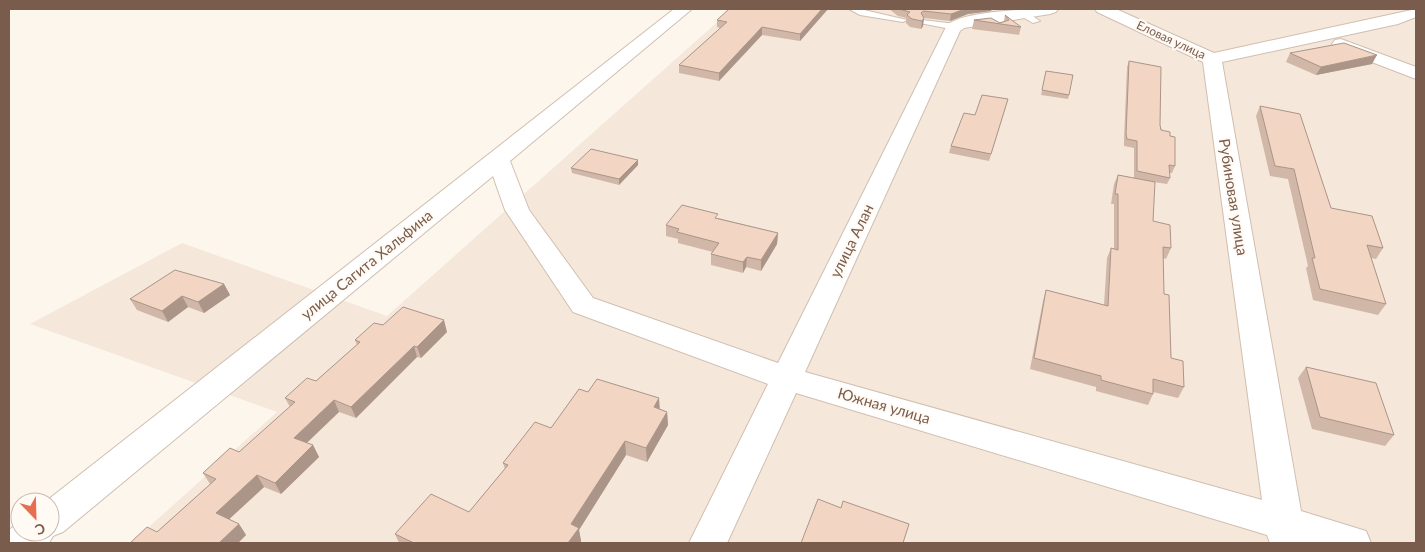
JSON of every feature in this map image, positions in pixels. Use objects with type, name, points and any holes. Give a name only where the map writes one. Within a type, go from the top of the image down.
[{"type":"street","name":"улица Сагита Хальфина","points":[[60,512],[684,9]]},
{"type":"street","name":"Еловая улица","points":[[1103,9],[1212,59]]},
{"type":"street","points":[[1212,59],[1244,50],[1321,36],[1392,20],[1416,10]]},
{"type":"street","points":[[956,27],[1020,18]]},
{"type":"street","name":"улица Алан","points":[[708,543],[956,27]]},
{"type":"street","points":[[1321,36],[1416,73]]},
{"type":"street","name":"Рубиновая улица","points":[[1212,59],[1286,533]]},
{"type":"street","name":"Южная улица","points":[[498,159],[517,210],[583,305],[786,378],[1286,533],[1352,543]]},
{"type":"lane","points":[[853,9],[863,13],[903,20]]},
{"type":"lane","points":[[925,22],[956,27]]},
{"type":"shaded area","points":[[732,9],[1416,9],[1416,543],[131,543],[277,412],[30,324],[182,243],[387,316]]},
{"type":"building","points":[[729,9],[822,9],[800,34],[762,27],[719,73],[679,65],[727,22],[717,20]]},
{"type":"building","points":[[899,9],[965,9],[951,14],[923,11],[921,13],[924,18],[922,21],[912,19],[907,15],[910,12]]},
{"type":"building","points":[[1005,15],[1021,27],[974,20],[991,18],[1000,23],[1009,20]]},
{"type":"building","points":[[1344,43],[1377,55],[1321,67],[1290,53]]},
{"type":"building","points":[[1129,61],[1161,67],[1161,130],[1170,132],[1170,136],[1175,137],[1175,166],[1169,165],[1170,178],[1137,171],[1137,141],[1127,139],[1126,134]]},
{"type":"building","points":[[1046,71],[1073,75],[1069,95],[1042,90]]},
{"type":"building","points":[[982,95],[1008,99],[991,154],[951,146],[964,113],[975,115]]},
{"type":"building","points":[[1260,106],[1300,114],[1331,208],[1372,216],[1383,248],[1367,245],[1386,304],[1320,289],[1312,258],[1315,258],[1294,169],[1275,166]]},
{"type":"building","points":[[591,149],[638,160],[619,179],[571,168]]},
{"type":"building","points":[[1118,175],[1155,182],[1153,221],[1170,225],[1171,248],[1163,247],[1164,294],[1169,295],[1171,358],[1183,361],[1184,387],[1153,379],[1153,394],[1101,380],[1101,376],[1034,358],[1046,290],[1108,306],[1111,248],[1118,250],[1118,194],[1115,194]]},
{"type":"building","points":[[682,205],[718,214],[715,218],[778,233],[761,260],[747,257],[743,262],[711,254],[719,243],[677,232],[679,229],[666,225]]},
{"type":"building","points":[[175,270],[224,284],[198,302],[182,296],[162,311],[130,299]]},
{"type":"building","points":[[403,307],[444,320],[417,347],[414,346],[351,407],[334,400],[294,438],[313,445],[275,483],[257,475],[216,513],[239,524],[219,543],[130,543],[147,527],[157,532],[216,479],[203,473],[230,448],[239,452],[295,402],[285,398],[307,378],[316,381],[360,342],[355,340],[374,323],[383,325]]},
{"type":"building","points":[[1306,367],[1376,383],[1394,435],[1320,417]]},
{"type":"building","points":[[597,379],[659,398],[654,407],[667,412],[646,448],[625,441],[571,524],[579,528],[568,543],[414,543],[395,534],[431,494],[469,512],[508,465],[503,463],[535,422],[551,428],[579,389],[588,392]]},
{"type":"building","points":[[818,499],[841,508],[843,501],[909,524],[903,543],[801,543]]}]
